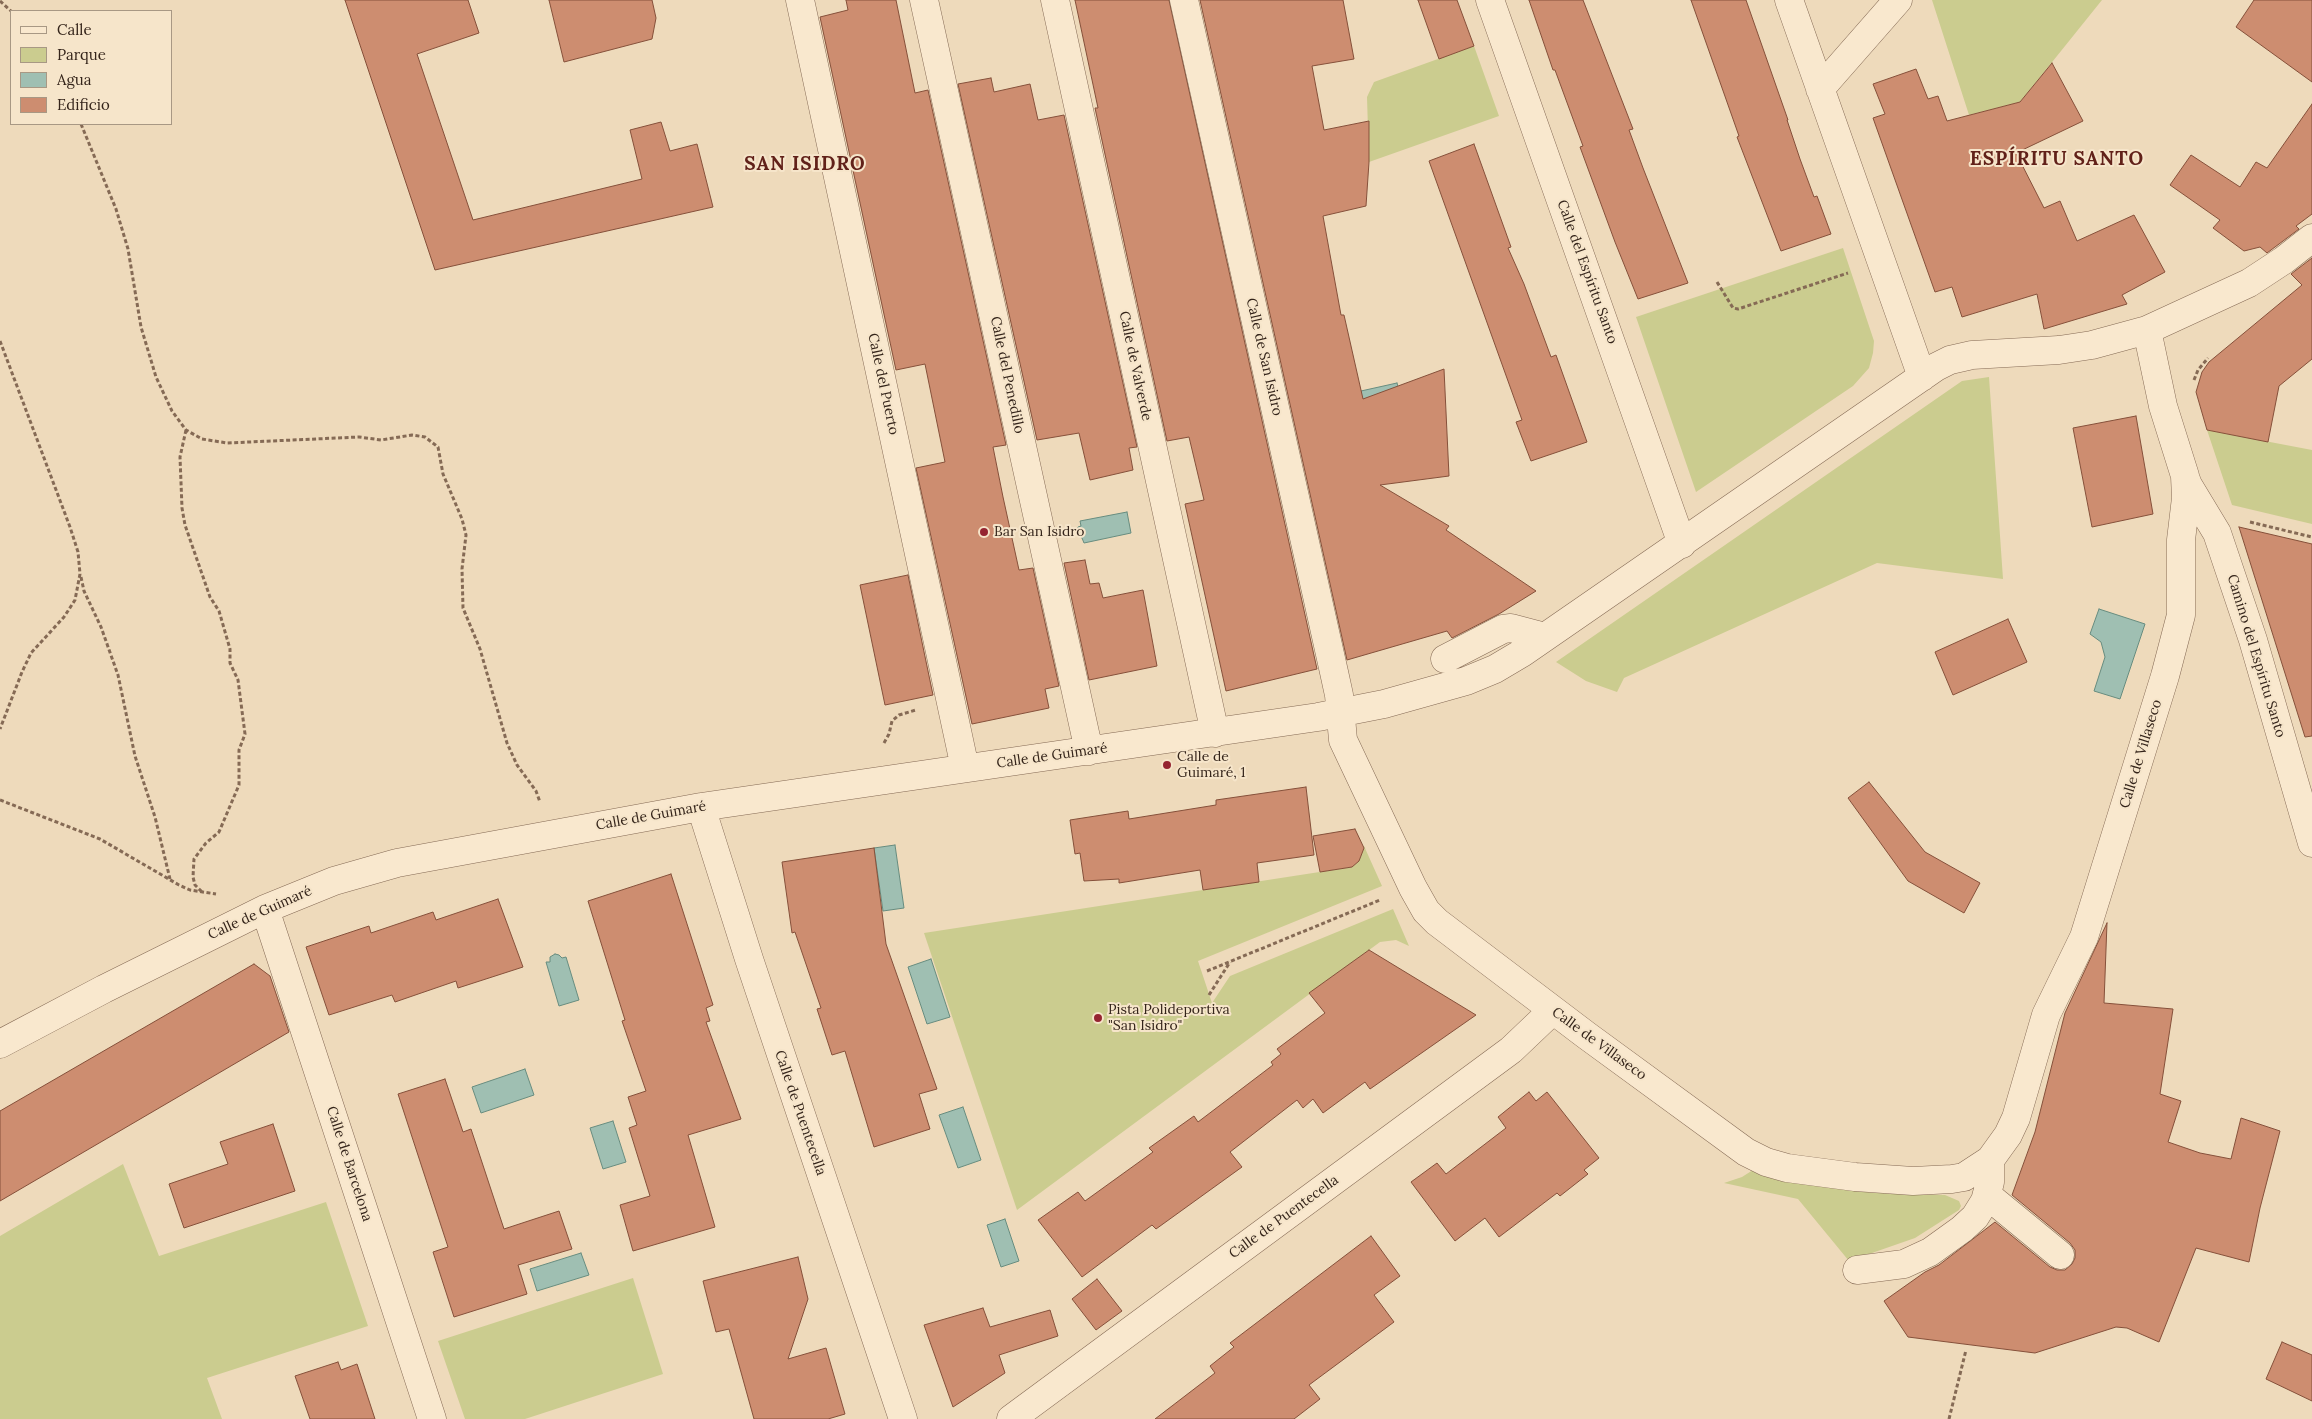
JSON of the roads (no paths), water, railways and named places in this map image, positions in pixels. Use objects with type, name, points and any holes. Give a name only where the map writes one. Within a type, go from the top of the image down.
[{"type":"street","name":"Calle del Puerto","points":[[800,0],[965,768]]},
{"type":"street","name":"Calle del Penedillo","points":[[924,0],[1089,750]]},
{"type":"street","name":"Calle de Valverde","points":[[1054,0],[1215,733]]},
{"type":"street","name":"Calle de San Isidro","points":[[1184,0],[1334,672],[1340,714]]},
{"type":"street","name":"Calle del Espíritu Santo","points":[[1490,0],[1682,544]]},
{"type":"street","points":[[1789,0],[1922,377]]},
{"type":"street","points":[[1820,89],[1898,0]]},
{"type":"street","points":[[1340,714],[1393,702],[1474,678],[1508,661],[1545,638],[1922,377],[1950,360],[1964,356],[2059,350],[2092,345],[2147,330],[2254,279],[2284,260],[2312,238]]},
{"type":"street","name":"Calle de Villaseco","points":[[1340,714],[1343,740],[1349,756],[1412,888],[1426,911],[1436,922],[1552,1011],[1746,1152],[1766,1162],[1787,1168],[1818,1173],[1913,1181],[1939,1181],[1964,1177],[1990,1160],[2008,1135],[2016,1118],[2046,1015],[2084,937],[2165,676],[2182,606],[2181,540],[2186,498],[2184,476],[2163,406],[2147,330]]},
{"type":"street","name":"Camino del Espíritu Santo","points":[[2184,476],[2217,533],[2253,640],[2312,843]]},
{"type":"street","points":[[1445,659],[1503,629],[1511,628],[1545,638]]},
{"type":"street","name":"Calle de Guimaré","points":[[0,1044],[104,988],[265,909],[334,881],[396,863],[701,807],[1340,714]]},
{"type":"street","name":"Calle de Puentecella","points":[[701,807],[752,969],[903,1419]]},
{"type":"street","name":"Calle de Barcelona","points":[[265,909],[432,1419]]},
{"type":"street","name":"Calle de Puentecella","points":[[1011,1419],[1504,1054],[1552,1011]]},
{"type":"street","points":[[1857,1270],[1888,1268],[1904,1264],[1930,1252],[1962,1229],[1975,1217],[1987,1195],[1990,1182],[1990,1160]]},
{"type":"street","points":[[1987,1195],[2060,1255]]},
{"type":"water","points":[[1397,383],[1403,405],[1358,415],[1361,391]]},
{"type":"water","points":[[1127,512],[1131,533],[1084,543],[1082,538],[1076,534],[1078,527],[1081,526],[1080,521]]},
{"type":"water","points":[[2099,609],[2145,624],[2120,699],[2094,691],[2105,657],[2101,642],[2090,634]]},
{"type":"water","points":[[895,845],[904,908],[883,911],[874,848]]},
{"type":"water","points":[[555,954],[562,958],[566,957],[579,1000],[559,1006],[546,962],[550,962],[550,957]]},
{"type":"water","points":[[931,959],[950,1017],[927,1024],[908,967]]},
{"type":"water","points":[[525,1069],[534,1095],[481,1113],[472,1087]]},
{"type":"water","points":[[963,1107],[981,1160],[958,1168],[939,1115]]},
{"type":"water","points":[[613,1121],[626,1162],[603,1169],[590,1128]]},
{"type":"water","points":[[1005,1219],[1019,1261],[1001,1267],[987,1225]]},
{"type":"water","points":[[581,1253],[589,1275],[537,1291],[530,1269]]},
{"type":"place","name":"Bar San Isidro","points":[[984,532]]},
{"type":"place","name":"Calle de Guimaré, 1","points":[[1167,765]]},
{"type":"place","name":"Pista Polideportiva \"San Isidro\"","points":[[1098,1018]]},
{"type":"district","name":"ESPÍRITU SANTO","points":[[2057,160]]},
{"type":"district","name":"SAN ISIDRO","points":[[805,165]]}]
